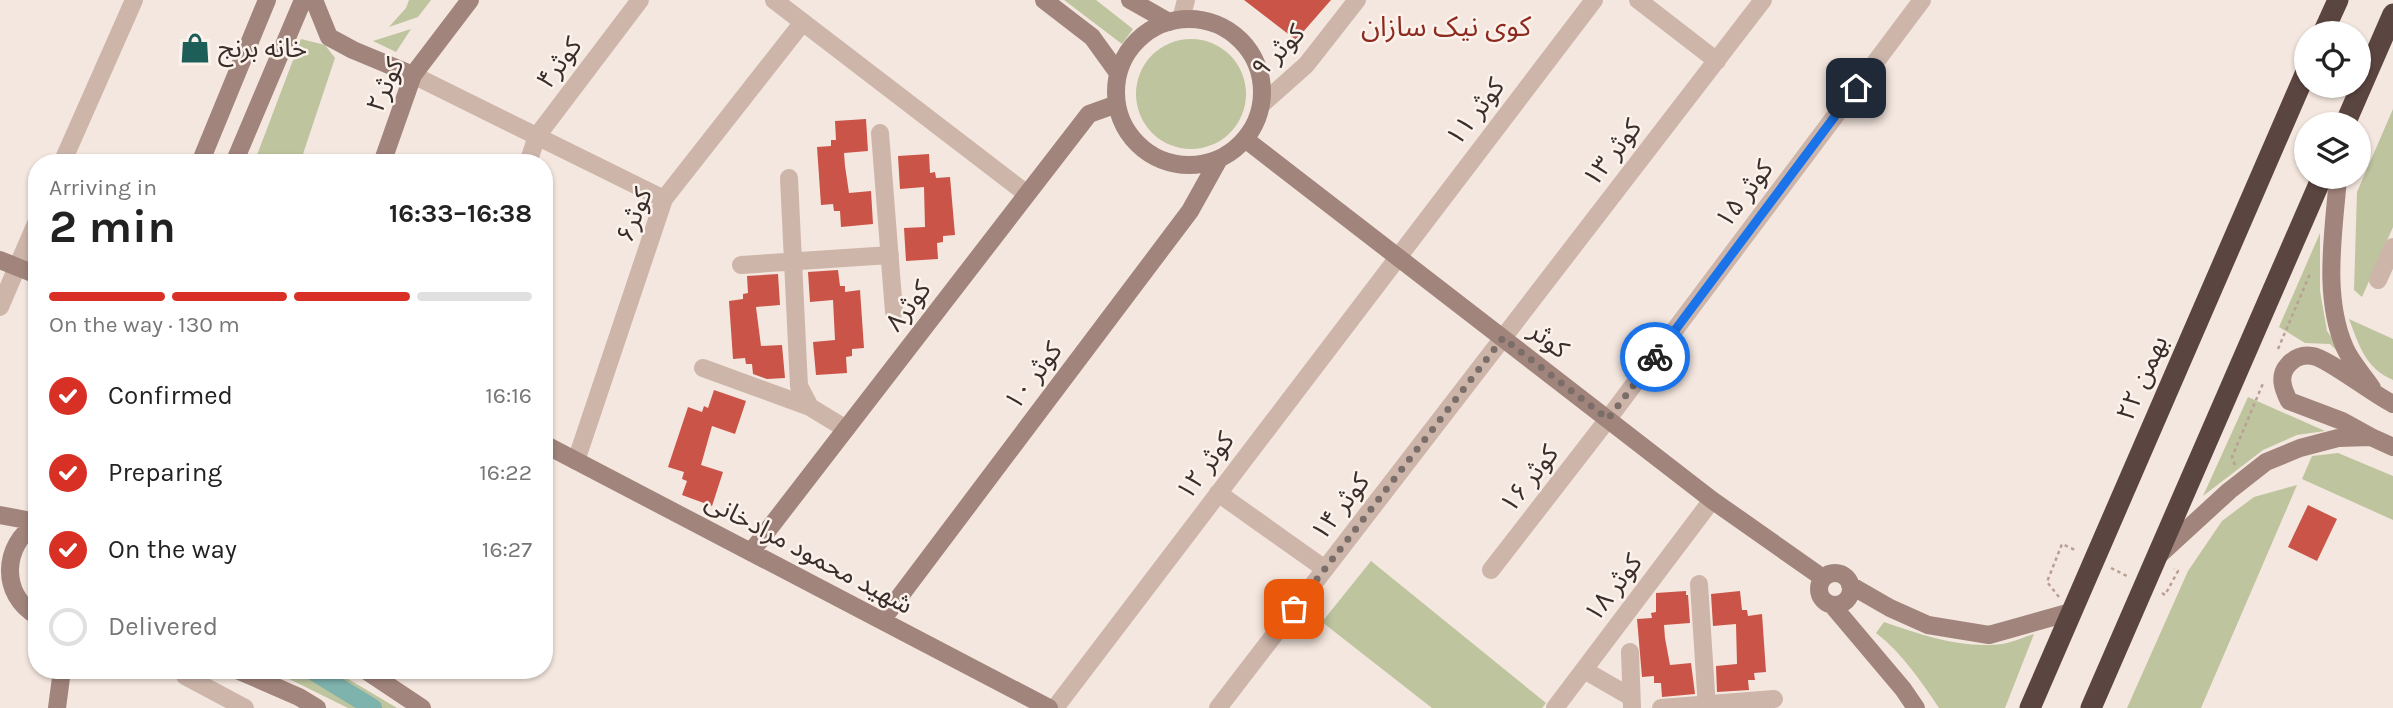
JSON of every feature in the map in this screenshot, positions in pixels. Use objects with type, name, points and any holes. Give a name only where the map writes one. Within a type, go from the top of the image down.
[{"type":"highway","points":[[2328,21],[2338,0]]},
{"type":"highway","points":[[2350,112],[2393,14]]},
{"type":"highway","name":"۲۲ بهمن","points":[[2036,704],[2071,612],[2295,98]]},
{"type":"highway","points":[[2091,708],[2317,189]]},
{"type":"main road","points":[[205,154],[267,0]]},
{"type":"main road","points":[[238,154],[303,0]]},
{"type":"main road","points":[[314,0],[329,37],[413,75]]},
{"type":"main road","name":"کوثر۲","points":[[385,154],[413,75],[470,0]]},
{"type":"main road","points":[[1044,0],[1092,37],[1118,73]]},
{"type":"main road","points":[[1130,0],[1175,20]]},
{"type":"main road","points":[[1175,20],[1201,20],[1219,25],[1236,36],[1249,50],[1258,67],[1262,86],[1261,105],[1255,123],[1245,139],[1219,159],[1200,165],[1163,161],[1146,152],[1127,131],[1117,104],[1118,73],[1125,55],[1137,40],[1152,29],[1175,20]]},
{"type":"main road","name":"کوثر۸","points":[[751,552],[1089,114],[1117,104]]},
{"type":"main road","name":"کوثر","points":[[1245,139],[1712,500],[1823,578]]},
{"type":"main road","name":"کوثر ۱۰","points":[[882,621],[1191,211],[1219,159]]},
{"type":"main road","points":[[2337,189],[2332,250],[2337,321],[2345,349],[2386,400]]},
{"type":"main road","points":[[8,263],[28,271]]},
{"type":"main road","points":[[2386,400],[2315,355],[2298,356],[2286,367],[2281,386],[2289,401],[2342,421],[2393,447]]},
{"type":"main road","points":[[2156,557],[2229,491],[2266,462],[2300,447],[2339,439],[2371,437]]},
{"type":"main road","name":"شهید محمود مرادخانی","points":[[553,449],[1049,708]]},
{"type":"main road","points":[[0,515],[28,521]]},
{"type":"main road","points":[[28,529],[12,551],[6,590],[28,609]]},
{"type":"main road","points":[[1916,708],[1889,671],[1832,605],[1821,597],[1819,591],[1823,578],[1835,573],[1842,575],[1850,585],[1890,608],[1928,625],[1989,635],[2071,612]]},
{"type":"main road","points":[[1832,605],[1846,600],[1850,585]]},
{"type":"main road","points":[[57,708],[61,679]]},
{"type":"main road","points":[[258,679],[317,708]]},
{"type":"main road","points":[[378,679],[422,708]]},
{"type":"street","points":[[66,154],[134,0]]},
{"type":"street","name":"کوثر۴","points":[[531,154],[537,136],[640,0]]},
{"type":"street","points":[[774,0],[1027,194]]},
{"type":"street","points":[[1175,20],[1186,0]]},
{"type":"street","name":"کوثر ۹","points":[[1261,105],[1306,65],[1357,0]]},
{"type":"street","name":"کوثر ۱۱","points":[[1397,256],[1594,0]]},
{"type":"street","points":[[1637,0],[1717,61]]},
{"type":"street","name":"کوثر ۱۳","points":[[1503,338],[1763,0]]},
{"type":"street","name":"۱۵ کوثر","points":[[1608,419],[1922,0]]},
{"type":"street","name":"کوثر۶","points":[[576,461],[664,199],[803,22]]},
{"type":"street","points":[[413,75],[664,199]]},
{"type":"street","points":[[880,133],[894,312]]},
{"type":"street","points":[[789,178],[799,386],[810,407]]},
{"type":"street","points":[[0,307],[8,263],[28,234]]},
{"type":"street","points":[[2378,280],[2393,247]]},
{"type":"street","points":[[741,265],[890,255]]},
{"type":"street","name":"کوثر ۱۲","points":[[1055,708],[1397,256]]},
{"type":"street","name":"کوثر ۱۴","points":[[1218,708],[1503,338]]},
{"type":"street","points":[[704,368],[810,407],[846,429]]},
{"type":"street","name":"کوثر ۱۶","points":[[1491,570],[1608,419]]},
{"type":"street","points":[[1218,493],[1325,569]]},
{"type":"street","name":"کوثر ۱۸","points":[[1555,708],[1712,500]]},
{"type":"street","points":[[1699,584],[1707,706]]},
{"type":"street","points":[[1630,652],[1631,703]]},
{"type":"street","points":[[1584,670],[1631,703]]},
{"type":"street","points":[[191,679],[245,708]]},
{"type":"street","points":[[1661,708],[1774,699]]},
{"type":"path","points":[[2047,582],[2062,544],[2085,555]]},
{"type":"path","points":[[2108,566],[2131,578]]},
{"type":"path","points":[[2154,589],[2165,594],[2178,571]]},
{"type":"green space","points":[[409,0],[431,0],[418,17],[389,27],[406,8]]},
{"type":"green space","points":[[1064,0],[1096,0],[1133,29],[1122,44]]},
{"type":"green space","points":[[411,29],[396,52],[373,41]]},
{"type":"green space","points":[[301,39],[325,45],[335,58],[303,154],[257,154]]},
{"type":"green space","points":[[1191,39],[1212,43],[1230,55],[1242,73],[1246,94],[1242,115],[1230,133],[1212,145],[1191,149],[1170,145],[1152,133],[1140,115],[1136,94],[1140,73],[1152,55],[1170,43]]},
{"type":"green space","points":[[2393,109],[2393,227],[2362,297],[2354,290],[2357,192],[2358,189],[2371,189],[2371,160]]},
{"type":"green space","points":[[2320,233],[2320,291],[2327,331],[2349,363],[2330,344],[2305,343],[2279,327]]},
{"type":"green space","points":[[2349,319],[2393,339],[2393,380],[2369,362]]},
{"type":"green space","points":[[2248,397],[2325,431],[2297,435],[2263,450],[2203,496]]},
{"type":"green space","points":[[2338,453],[2393,476],[2393,520],[2302,479],[2312,456]]},
{"type":"green space","points":[[2297,485],[2201,708],[2127,708],[2188,571],[2222,521],[2254,497]]},
{"type":"green space","points":[[1371,561],[1546,703],[1542,708],[1432,708],[1322,622]]},
{"type":"green space","points":[[1884,622],[1957,643],[2003,644],[2034,634],[2005,708],[1939,708],[1903,658],[1876,633]]},
{"type":"green space","points":[[289,679],[348,679],[397,708],[348,708]]},
{"type":"building","points":[[1244,0],[1331,0],[1296,40]]},
{"type":"building","points":[[866,119],[868,151],[844,153],[849,193],[871,191],[873,224],[841,227],[840,211],[834,211],[833,204],[821,205],[817,147],[831,146],[831,140],[836,140],[835,121]]},
{"type":"building","points":[[929,154],[930,173],[935,172],[936,178],[950,177],[955,235],[943,236],[943,242],[937,243],[938,259],[906,261],[904,228],[925,227],[924,187],[900,189],[898,156]]},
{"type":"building","points":[[838,270],[840,286],[845,286],[845,292],[860,290],[864,348],[852,349],[852,356],[846,357],[847,373],[816,375],[813,342],[835,340],[833,300],[810,302],[808,272]]},
{"type":"building","points":[[778,274],[780,305],[756,307],[761,346],[782,345],[785,378],[767,379],[753,374],[752,364],[746,364],[745,358],[733,359],[729,301],[743,299],[743,294],[748,293],[747,276]]},
{"type":"building","points":[[714,390],[746,401],[735,434],[712,426],[701,465],[723,472],[712,506],[682,495],[687,481],[682,479],[684,472],[668,467],[688,407],[702,412],[704,406],[708,408]]},
{"type":"building","points":[[2308,505],[2337,519],[2317,561],[2288,547]]},
{"type":"building","points":[[1686,591],[1690,623],[1664,625],[1665,638],[1670,665],[1691,663],[1695,694],[1662,697],[1661,683],[1654,683],[1654,676],[1642,677],[1637,619],[1652,618],[1651,613],[1656,612],[1656,593]]},
{"type":"building","points":[[1740,591],[1742,610],[1747,610],[1748,616],[1762,614],[1766,672],[1754,673],[1755,680],[1748,680],[1749,690],[1717,692],[1716,666],[1737,664],[1736,624],[1713,626],[1711,594]]},
{"type":"waterway","points":[[326,679],[373,708]]},
{"type":"way so far","points":[[1294,609],[1503,338],[1608,419],[1655,357]]},
{"type":"place","name":"خانه برنج","points":[[195,48]]},
{"type":"district","name":"کوی نیک سازان","points":[[1446,26]]},
{"type":"route","points":[[1655,357],[1856,88]]}]
